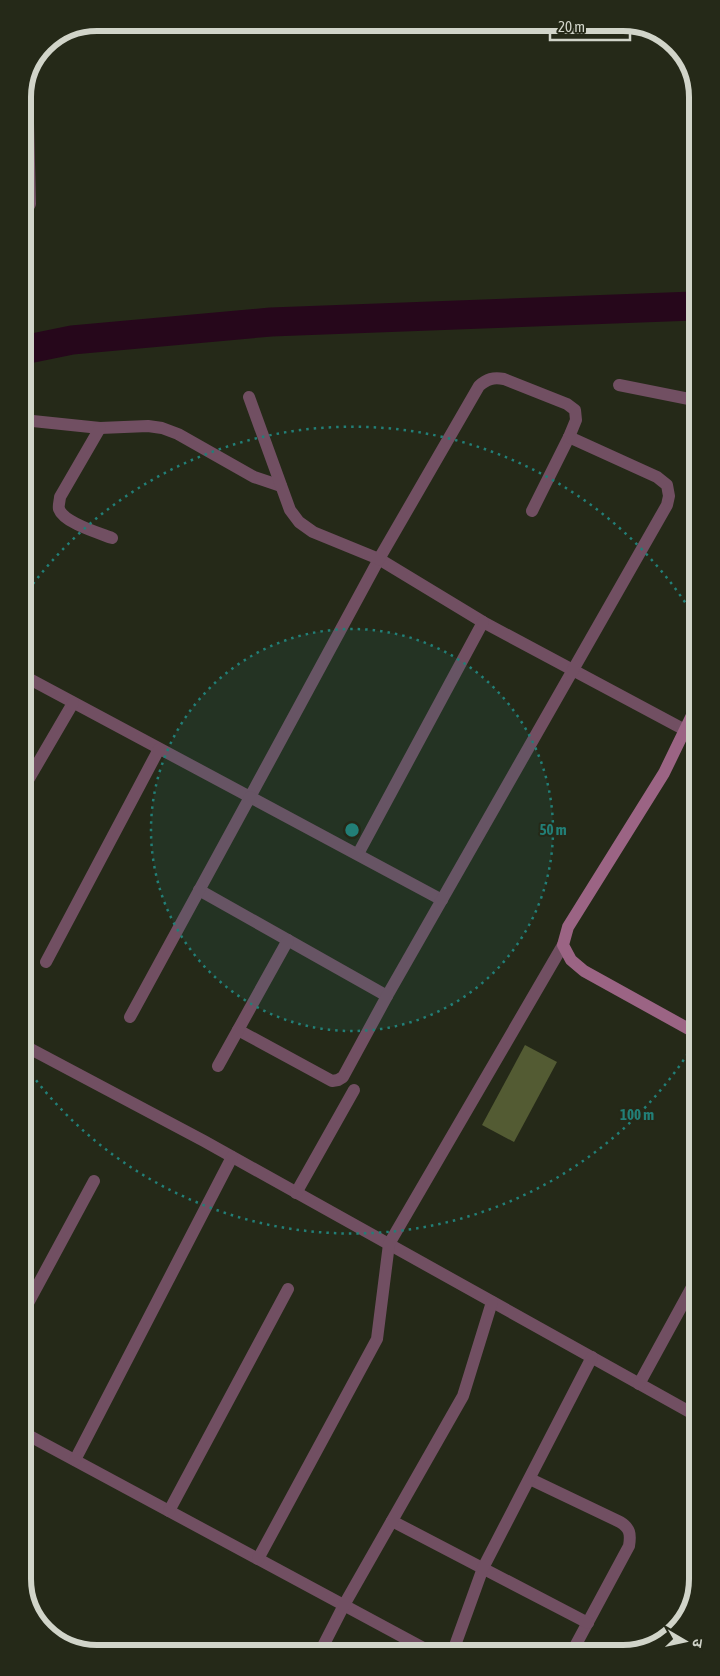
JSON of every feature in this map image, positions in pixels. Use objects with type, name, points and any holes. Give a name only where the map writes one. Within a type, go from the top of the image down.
[{"type":"street","points":[[130,1016],[378,559],[479,386],[495,378],[504,379],[567,404],[575,410],[576,420],[532,511]]},
{"type":"street","points":[[619,385],[689,399]]},
{"type":"street","points":[[249,397],[290,510],[299,522],[313,532],[378,559],[483,622],[685,730]]},
{"type":"street","points":[[31,421],[100,428],[148,426],[162,428],[178,434],[254,476],[281,486]]},
{"type":"street","points":[[100,428],[60,497],[59,508],[64,516],[74,523],[112,538]]},
{"type":"street","points":[[238,1030],[332,1081],[343,1078],[387,996],[667,505],[669,496],[667,485],[657,477],[569,436]]},
{"type":"street","points":[[358,854],[483,622]]},
{"type":"street","points":[[31,680],[442,900]]},
{"type":"street","points":[[31,775],[73,703]]},
{"type":"street","points":[[258,1558],[377,1339],[389,1244],[563,945],[568,927],[664,773],[689,722]]},
{"type":"street","points":[[46,962],[159,749]]},
{"type":"street","points":[[199,890],[387,996]]},
{"type":"street","points":[[218,1066],[288,940]]},
{"type":"street","points":[[563,945],[571,960],[584,971],[689,1029]]},
{"type":"street","points":[[31,1049],[232,1157],[689,1412]]},
{"type":"street","points":[[296,1193],[354,1090]]},
{"type":"street","points":[[75,1460],[232,1157]]},
{"type":"street","points":[[31,1299],[94,1181]]},
{"type":"street","points":[[169,1511],[288,1289]]},
{"type":"street","points":[[639,1384],[689,1293]]},
{"type":"street","points":[[324,1645],[344,1605],[462,1396],[492,1302]]},
{"type":"street","points":[[455,1645],[483,1568],[592,1358]]},
{"type":"street","points":[[31,1437],[419,1645]]},
{"type":"street","points":[[530,1479],[620,1522],[628,1527],[631,1536],[629,1546],[576,1645]]},
{"type":"street","points":[[392,1521],[588,1622]]},
{"type":"building","points":[[525,1045],[557,1062],[514,1142],[482,1125]]},
{"type":"waterway","points":[[31,348],[72,340],[271,322],[689,306]]}]
